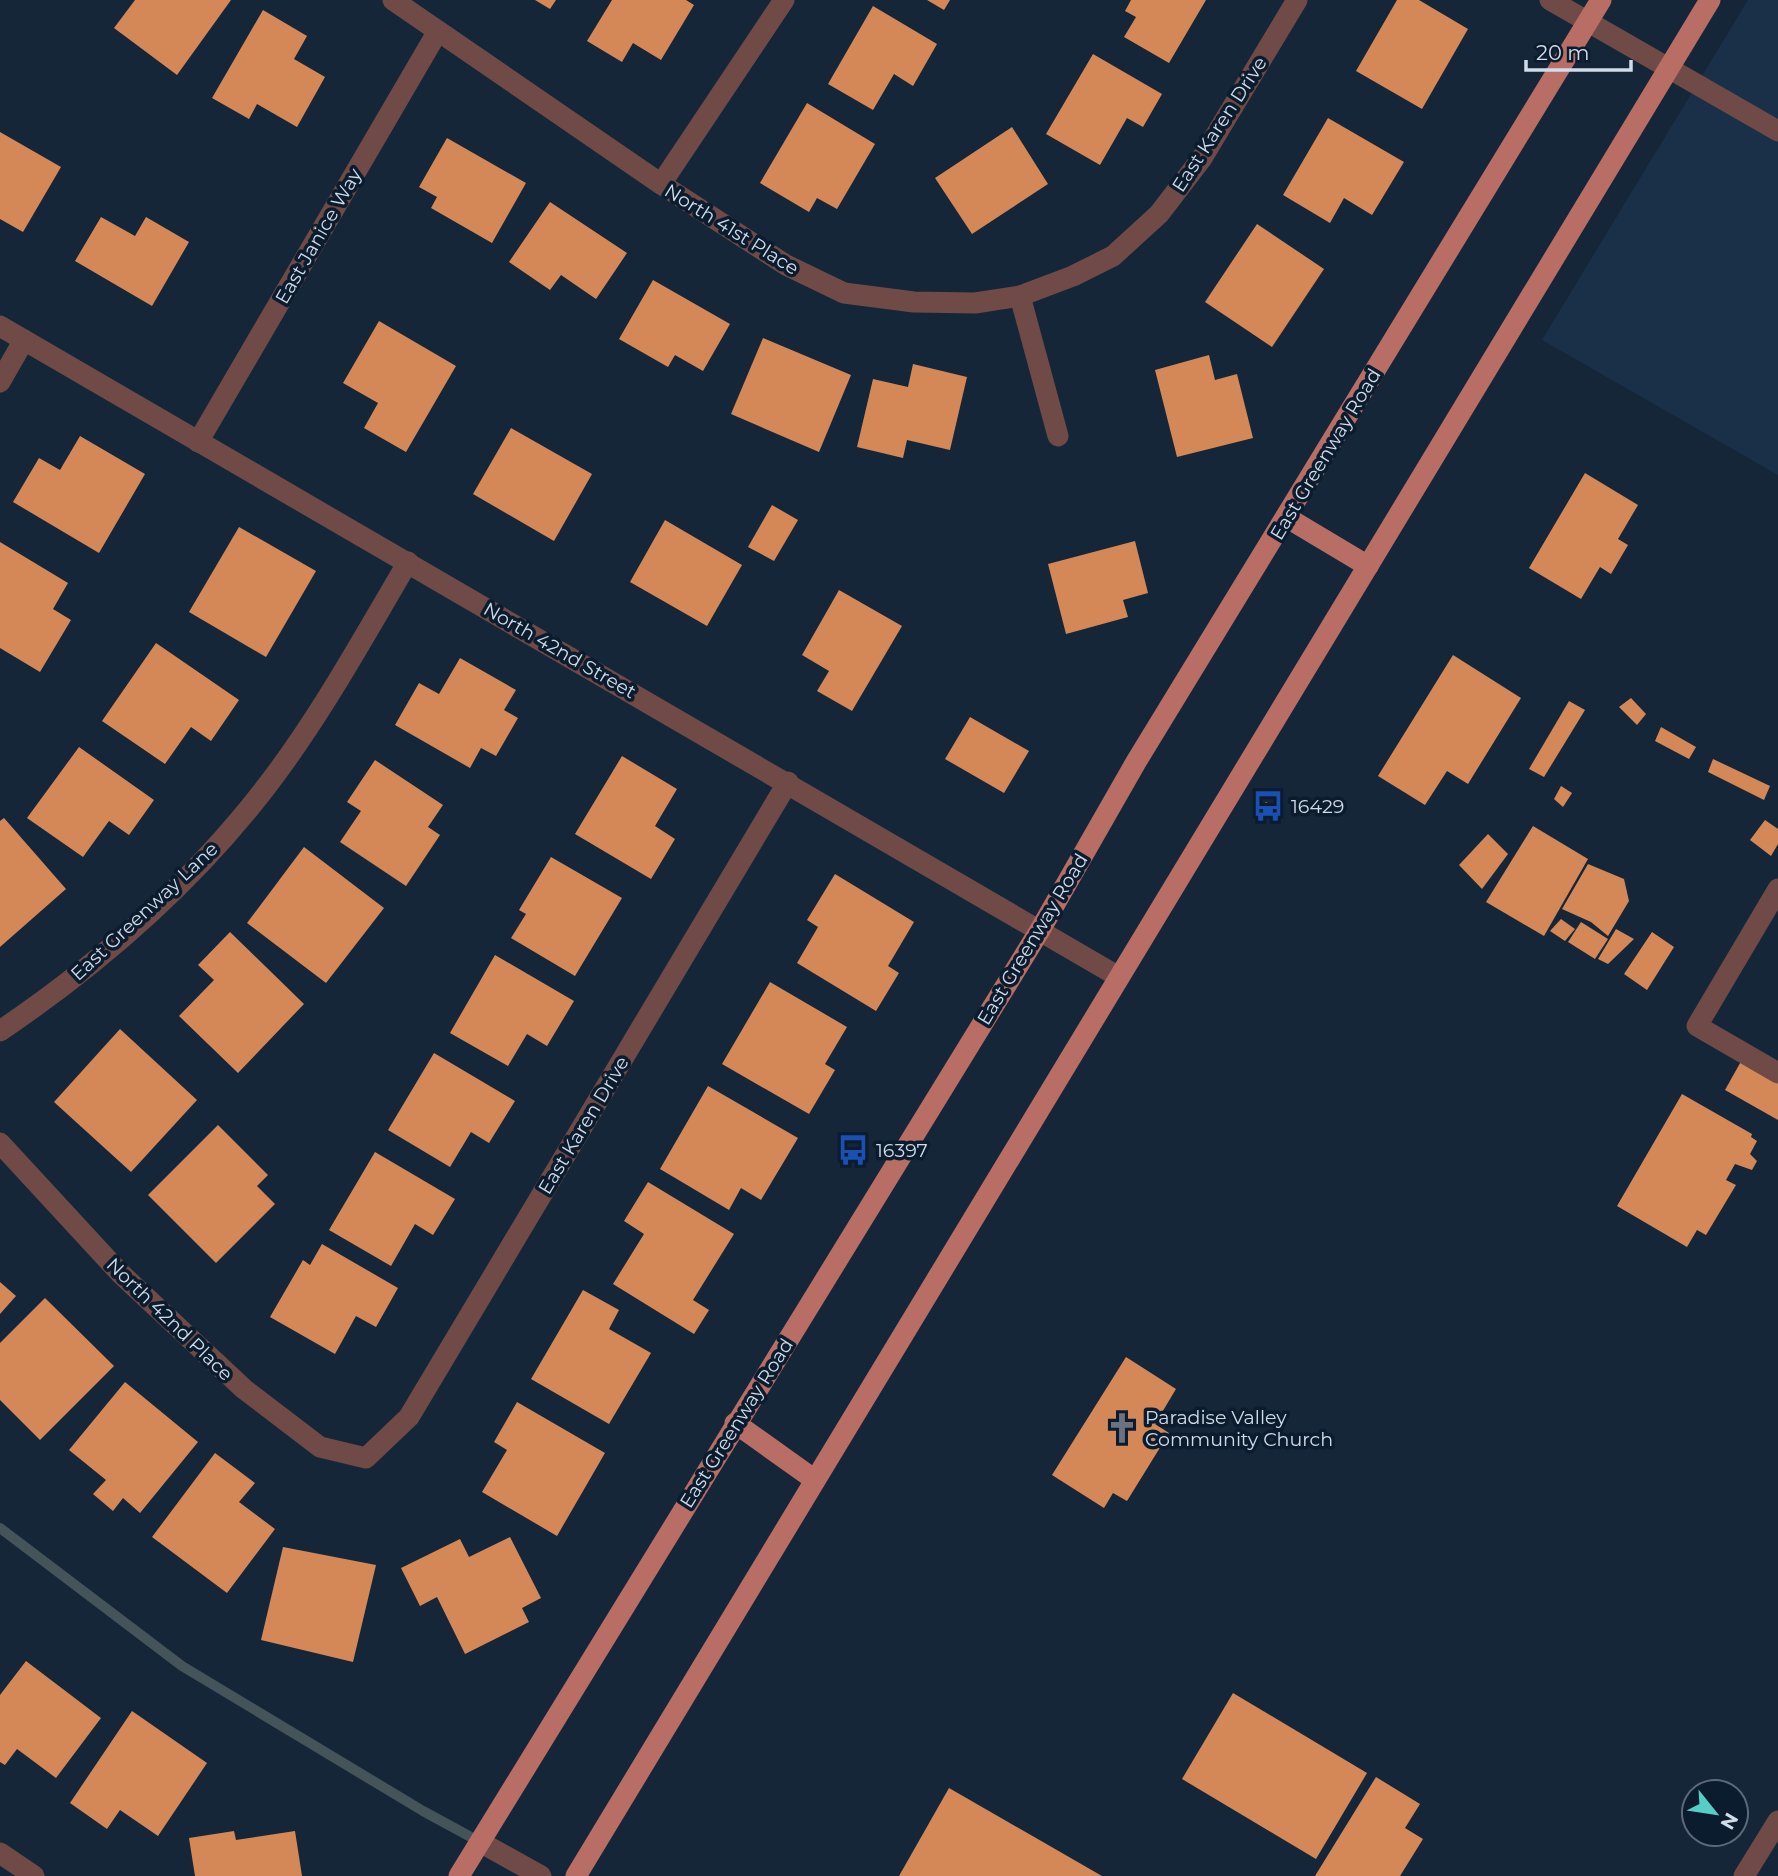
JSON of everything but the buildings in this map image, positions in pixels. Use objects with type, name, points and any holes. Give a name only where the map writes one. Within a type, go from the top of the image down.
[{"type":"main road","name":"East Greenway Road","points":[[459,1876],[1040,930],[1143,750],[1601,0]]},
{"type":"main road","points":[[576,1876],[1710,0]]},
{"type":"main road","points":[[1286,517],[1368,566]]},
{"type":"main road","points":[[735,1423],[815,1480]]},
{"type":"street","name":"North 41st Place","points":[[393,0],[661,184],[786,265],[844,293],[914,302],[975,303],[1020,296]]},
{"type":"street","points":[[661,184],[784,0]]},
{"type":"street","name":"East Karen Drive","points":[[1020,296],[1073,276],[1113,256],[1159,214],[1202,158],[1297,0]]},
{"type":"street","points":[[1550,0],[1778,131]]},
{"type":"street","name":"East Janice Way","points":[[198,442],[438,31]]},
{"type":"street","points":[[1020,296],[1058,436]]},
{"type":"street","name":"North 42nd Street","points":[[0,326],[788,782],[1119,977]]},
{"type":"street","points":[[0,382],[24,340]]},
{"type":"street","name":"East Greenway Lane","points":[[0,1031],[55,994],[130,930],[198,865],[266,788],[325,703],[408,562]]},
{"type":"street","name":"East Karen Drive","points":[[366,1458],[409,1417],[788,782]]},
{"type":"street","points":[[1778,889],[1697,1026],[1778,1073]]},
{"type":"street","name":"North 42nd Place","points":[[0,1143],[120,1273],[244,1388],[320,1447],[366,1458]]},
{"type":"street","points":[[1744,1876],[1778,1821]]},
{"type":"street","points":[[480,1842],[541,1876]]},
{"type":"street","points":[[0,1853],[34,1876]]},
{"type":"shaded area","points":[[1748,0],[1778,0],[1778,475],[1542,340]]},
{"type":"waterway","points":[[0,1528],[182,1666],[423,1811],[480,1842]]},
{"type":"place","name":"16429","points":[[1268,806]]},
{"type":"place","name":"16397","points":[[853,1150]]},
{"type":"place","name":"Paradise Valley Community Church","points":[[1122,1428]]}]
